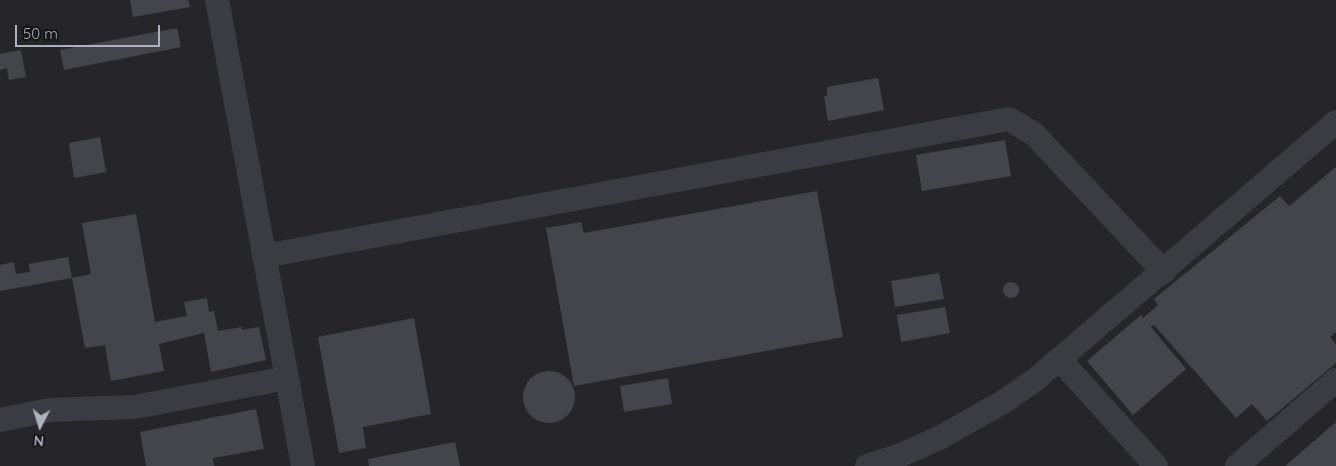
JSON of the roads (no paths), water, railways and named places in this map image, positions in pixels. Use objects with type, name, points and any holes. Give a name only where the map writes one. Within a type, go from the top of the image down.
[{"type":"street","points":[[217,0],[303,466]]},
{"type":"street","points":[[264,256],[1009,119],[1034,134],[1164,272]]},
{"type":"street","points":[[878,464],[927,443],[987,412],[1020,391],[1060,360],[1164,272],[1336,122]]},
{"type":"street","points":[[1060,360],[1156,466]]},
{"type":"street","points":[[0,420],[49,410],[135,407],[287,378]]},
{"type":"street","points":[[1237,466],[1336,380]]}]
